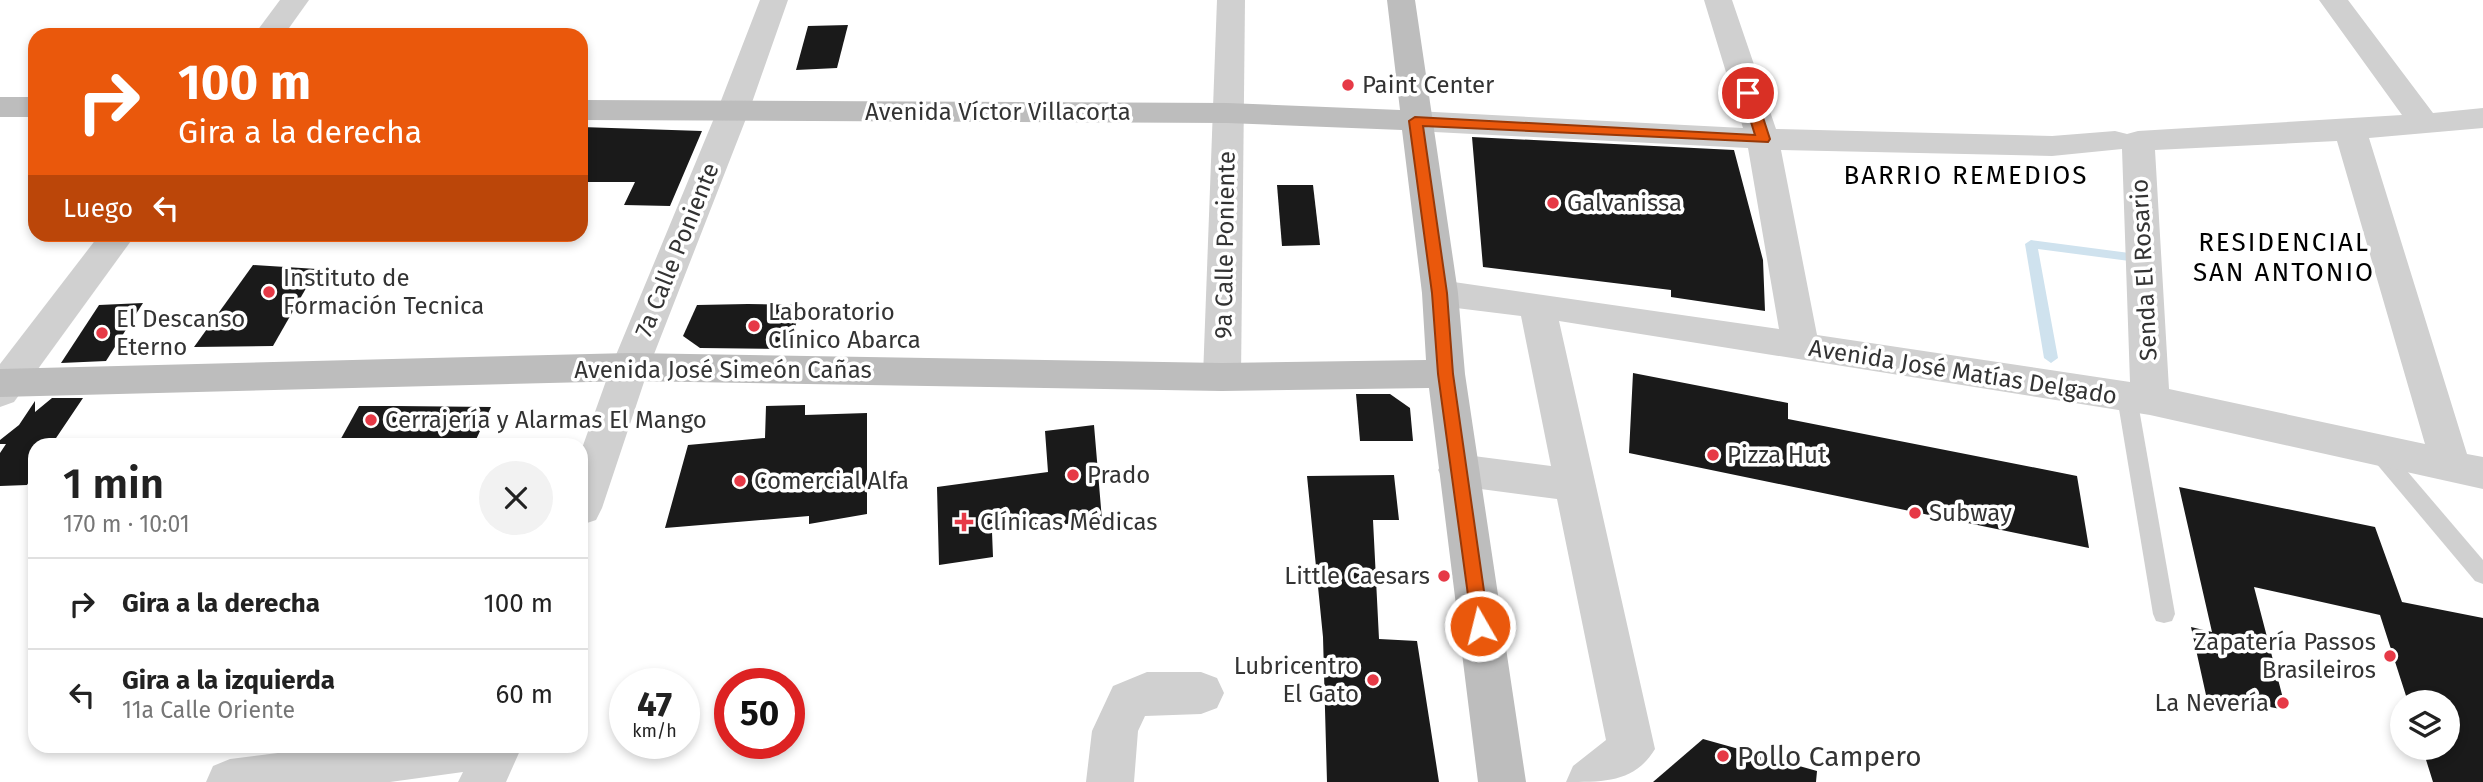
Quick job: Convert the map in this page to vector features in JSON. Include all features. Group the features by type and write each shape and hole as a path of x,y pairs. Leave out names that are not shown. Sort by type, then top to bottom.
{"main road":[{"path":"1401,0 1440,293 1446,374 1458,470 1502,782"},
{"path":"0,107 28,107"},
{"name":"Avenida Víctor Villacorta","path":"588,110 1227,113 1415,121"},
{"name":"Avenida José Simeón Cañas","path":"2,386 630,367 1222,377 1446,374"}],"street":[{"path":"274,28 295,0"},
{"name":"7a Calle Poniente","path":"588,488 630,367 733,111 774,0"},
{"name":"9a Calle Poniente","path":"1222,377 1231,0"},
{"path":"1718,0 1763,139 1801,347"},
{"path":"2333,0 2424,123"},
{"path":"1415,121 1763,139 2052,146 2350,130 2483,118"},
{"path":"2350,130 2467,470"},
{"name":"Senda El Rosario","path":"2126,141 2139,398"},
{"path":"2,386 113,242"},
{"name":"Avenida José Matías Delgado","path":"1440,293 1537,305 2139,398 2467,470"},
{"path":"1537,305 1631,749 1590,782"},
{"path":"1458,470 1576,485"},
{"path":"1111,782 1115,731 1129,701 1147,693 1201,693"},
{"path":"230,782 439,753"},
{"path":"482,782 495,753"}],"lane":[{"path":"2139,398 2164,614"},
{"path":"2376,450 2483,575"}],"building":[{"path":"848,25 837,68 796,70 808,26"},
{"path":"588,127 702,131 670,206 624,205 635,182 588,182"},
{"path":"1472,137 1734,150 1763,260 1765,311 1671,297 1671,290 1483,267"},
{"path":"1277,185 1313,185 1320,245 1282,246"},
{"name":"Instituto de Formación Tecnica","path":"253,265 317,269 273,346 194,347"},
{"name":"El Descanso Eterno","path":"143,303 106,361 61,363 99,305"},
{"path":"697,305 802,305 788,349 700,348 683,336"},
{"path":"1633,373 1788,403 1788,419 2077,476 2089,548 1629,453"},
{"path":"1356,394 1390,394 1410,408 1413,441 1360,441"},
{"path":"52,398 83,398 56,438 28,438 27,485 0,486 0,453 6,444 0,444 0,440 19,425 35,401 35,412"},
{"name":"Comercial Alfa","path":"805,405 805,415 867,413 867,514 809,524 809,516 665,528 688,445 765,438 766,406"},
{"path":"359,406 491,407 477,438 341,438"},
{"path":"1094,425 1102,520 992,532 993,557 939,565 937,487 1048,472 1045,431"},
{"path":"1394,475 1399,520 1373,520 1379,639 1417,641 1439,782 1327,782 1323,637 1307,476"},
{"path":"2179,487 2375,527 2402,602 2483,618 2483,782 2433,782 2426,760 2460,760 2460,690 2404,690 2380,615 2254,587 2286,710 2206,695 2191,627 2212,632"},
{"name":"Pollo Campero","path":"1703,739 1817,771 1816,782 1653,782"}],"waterway":[{"path":"2051,358 2031,244 2137,258"}],"place":[{"name":"Paint Center","path":"1348,85"},
{"name":"Galvanissa","path":"1553,203"},
{"name":"Instituto de Formación Tecnica","path":"269,292"},
{"name":"Laboratorio Clínico Abarca","path":"754,326"},
{"name":"El Descanso Eterno","path":"102,333"},
{"name":"Cerrajería y Alarmas El Mango","path":"371,420"},
{"name":"Pizza Hut","path":"1713,455"},
{"name":"Prado","path":"1073,475"},
{"name":"Comercial Alfa","path":"740,481"},
{"name":"Subway","path":"1915,513"},
{"name":"Clínicas Médicas","path":"964,522"},
{"name":"Little Caesars","path":"1444,576"},
{"name":"Zapatería Passos Brasileiros","path":"2390,656"},
{"name":"Lubricentro El Gato","path":"1373,680"},
{"name":"La Nevería","path":"2283,703"},
{"name":"Pollo Campero","path":"1723,756"}],"district":[{"name":"BARRIO REMEDIOS","path":"1966,175"},
{"name":"RESIDENCIAL SAN ANTONIO","path":"2284,257"}],"route":[{"path":"1480,626 1446,374 1440,293 1415,121 1763,139 1748,93"}]}
